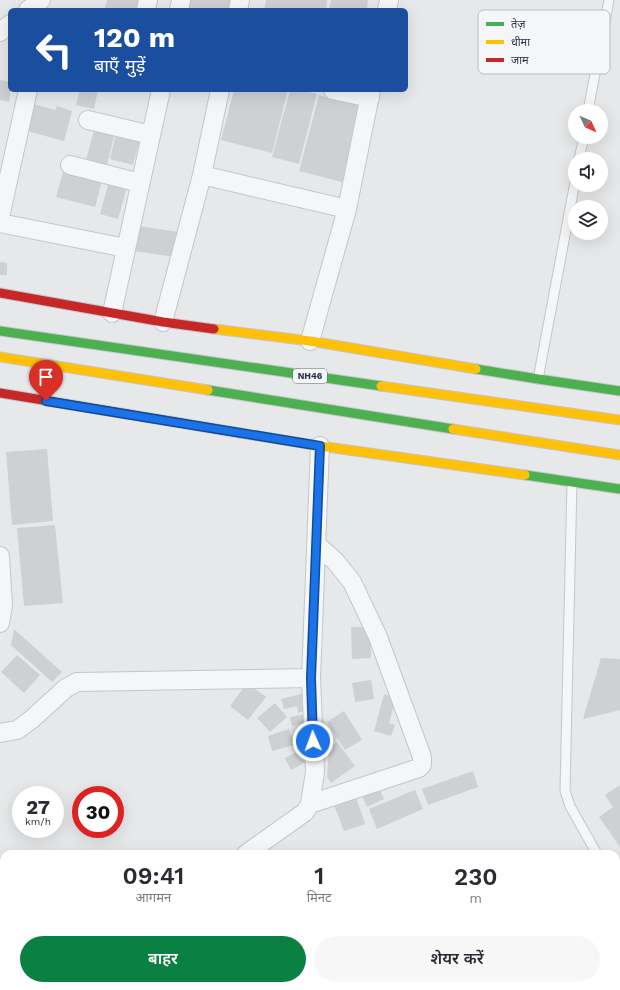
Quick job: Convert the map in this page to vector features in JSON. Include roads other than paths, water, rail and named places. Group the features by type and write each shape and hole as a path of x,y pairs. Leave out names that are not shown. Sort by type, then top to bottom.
{"street":[{"path":"31,8 41,0"},
{"path":"0,32 8,26"},
{"path":"0,217 28,92"},
{"path":"112,313 161,92"},
{"path":"163,322 202,175 220,92"},
{"path":"310,341 347,209 371,94 352,92"},
{"path":"88,120 151,135"},
{"path":"70,165 140,183"},
{"path":"202,175 347,209"},
{"path":"0,223 126,248"},
{"path":"0,293 163,322 310,341 538,379 620,391"},
{"name":"NH46","path":"0,331 620,420"},
{"path":"0,357 620,455"},
{"path":"0,393 320,446 620,489"},
{"path":"252,850 306,812 310,804 315,772 311,678 320,446"},
{"path":"310,804 419,768 422,765 422,757 378,637 352,582 335,561 316,544"},
{"path":"0,556 3,606 0,623"},
{"path":"0,733 17,730 32,719 66,688 78,682 311,678"}],"lane":[{"path":"607,10 609,0"},
{"path":"589,104 595,74"},
{"path":"538,379 573,192"},
{"path":"572,482 565,791 570,806 595,850"}]}
